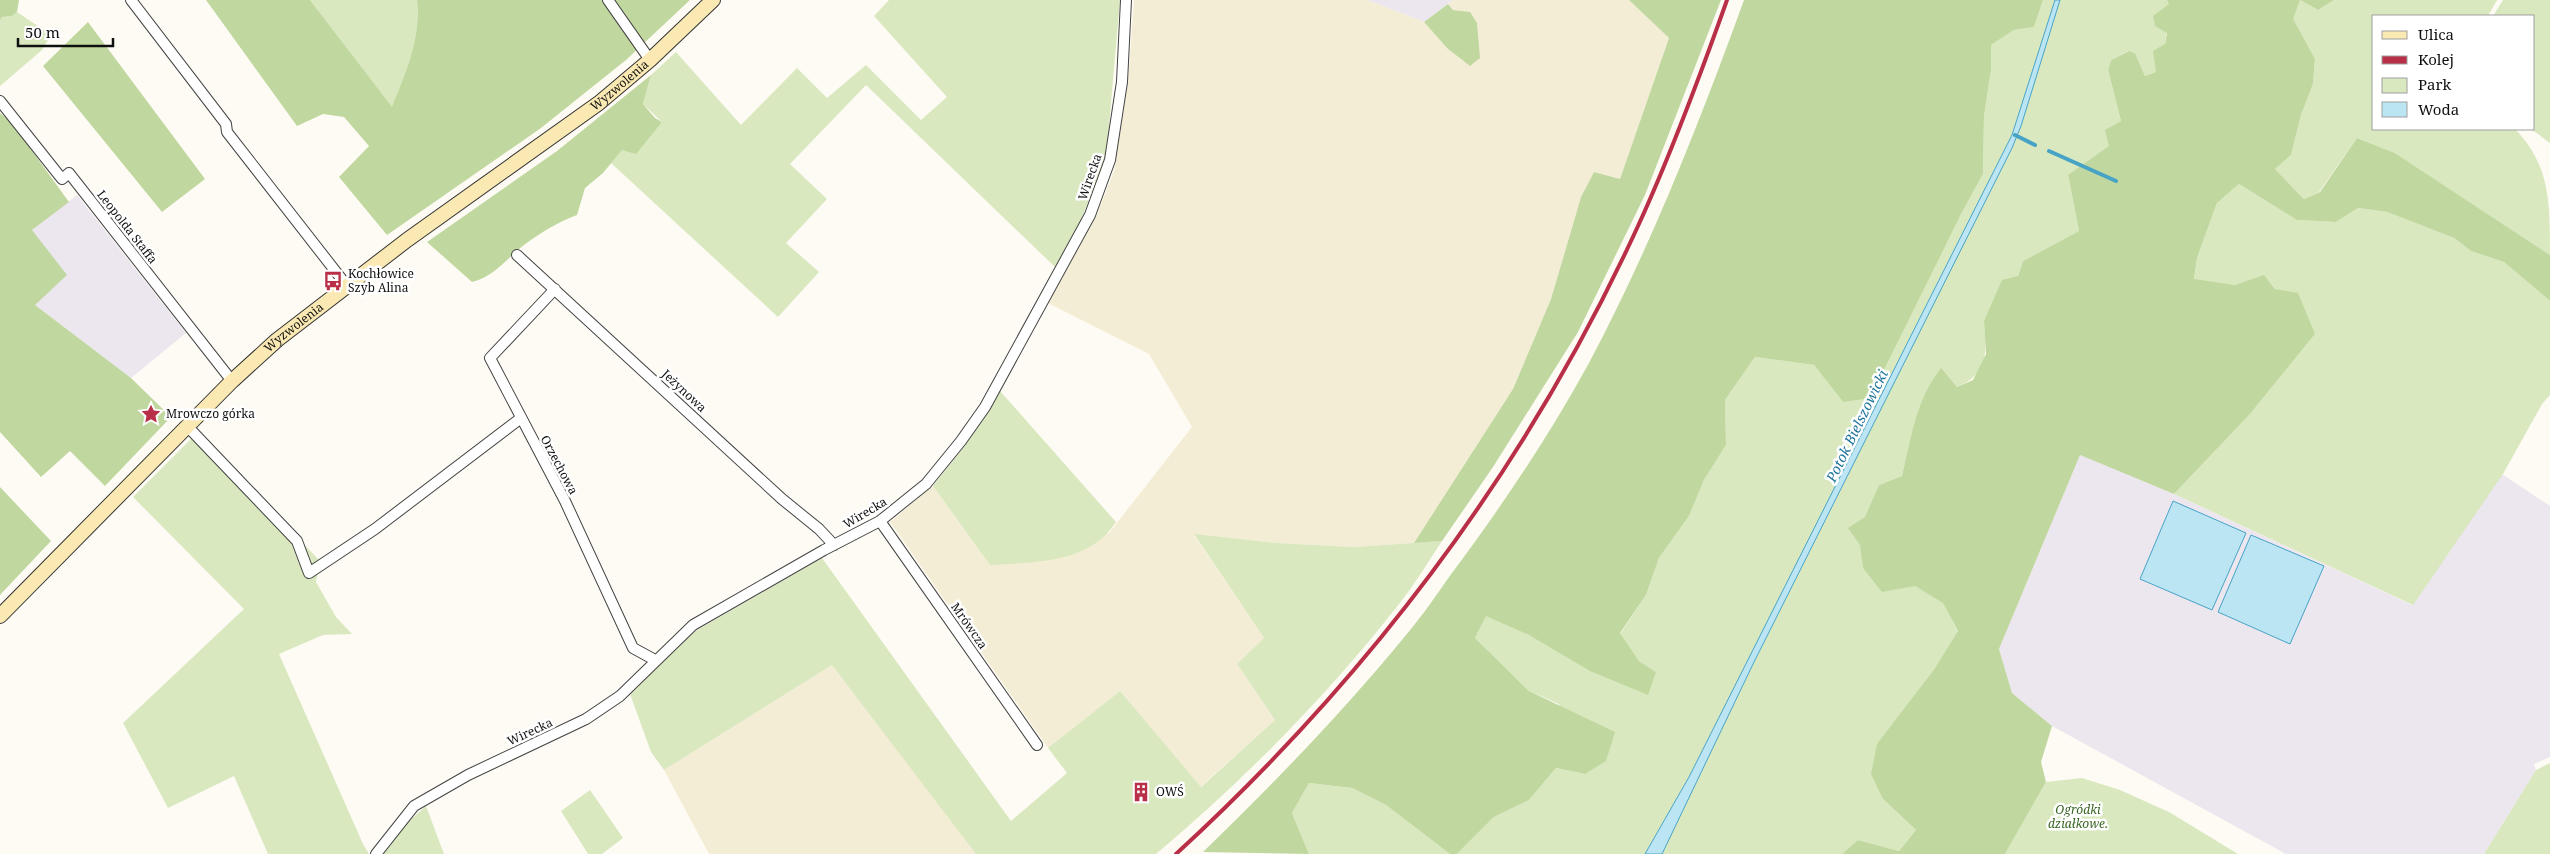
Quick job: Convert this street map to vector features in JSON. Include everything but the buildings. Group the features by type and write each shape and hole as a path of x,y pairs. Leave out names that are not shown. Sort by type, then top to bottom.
{"street":[{"path":"130,0 226,124 227,132 347,286"},
{"path":"608,0 650,60"},
{"name":"Wyzwolenia","path":"0,616 232,381 277,340 347,286 599,103 650,60 713,0"},
{"name":"Wirecka","path":"376,854 414,806 468,775 586,719 620,696 693,625 880,521 926,484 971,428 988,401 1090,215 1110,160 1122,82 1126,0"},
{"name":"Leopolda Staffa","path":"0,101 62,178 69,173 232,381"},
{"name":"Jeżynowa","path":"517,255 834,545"},
{"name":"Orzechowa","path":"554,288 490,358 564,501 633,648 655,660"},
{"path":"188,427 297,541 309,573 375,529 520,418"},
{"name":"Mrówcza","path":"880,521 1037,745"}],"shaded area":[{"path":"1134,0 1367,0 1424,22 1447,48 1470,12 1453,10 1448,4 1453,0 1629,0 1669,38 1620,179 1594,172 1581,197 1551,299 1513,389 1414,543 1354,547 1276,543 1194,535 1264,638 1237,664 1275,720 1200,787 1120,691 1048,748 890,522 933,486 990,565 1109,533 1192,427 1149,354 1048,303 1096,217 1114,171 1128,83"},
{"path":"1367,0 1453,0 1424,22"},
{"path":"77,195 186,333 131,378 35,305 32,230"},
{"path":"2080,455 2174,494 2412,605 2502,474 2550,506 2550,757 2534,764 2536,770 2484,854 2286,854 2052,726 2012,693 1999,649"},
{"path":"832,665 940,804 976,854 709,854 664,770"}],"green space":[{"path":"0,0 19,0 17,12 12,16 2,17 0,20"},
{"path":"206,0 310,0 392,107 415,41 418,14 417,0 690,0 626,60 541,128 387,235 339,177 369,146 344,117 323,114 297,126"},
{"path":"310,0 417,0 418,14 415,41 392,108"},
{"path":"889,0 1120,0 1106,160 1077,229 1056,268 866,85 790,164 827,199 786,243 819,272 778,317 611,163 622,150 662,122 643,104 651,75 676,52 741,125 797,68 827,98 866,65 921,120 947,97 874,16"},
{"path":"1629,0 1721,0 1645,195 1578,332 1493,467 1442,541 1414,543 1513,389 1551,299 1581,197 1594,172 1620,179 1669,38"},
{"path":"1744,0 2043,0 2034,27 2014,30 1991,45 1991,70 1984,116 1983,174 1960,216 1870,398 1843,402 1814,365 1755,357 1725,400 1726,445 1704,480 1689,516 1659,558 1646,595 1620,633 1639,661 1656,672 1648,695 1590,671 1529,635 1486,616 1475,638 1529,691 1615,732 1606,761 1585,774 1556,768 1529,800 1494,817 1457,854 1450,854 1386,805 1352,788 1309,783 1292,813 1309,854 1203,852 1308,746 1358,692 1406,635 1489,522 1541,444 1589,363 1633,274 1692,138"},
{"path":"2043,0 2055,0 2012,135 1689,777 1645,854 1457,854 1494,817 1529,800 1556,768 1585,774 1559,704 1529,691 1475,638 1486,615 1529,635 1656,672 1639,661 1620,634 1646,595 1659,558 1689,516 1704,480 1726,445 1725,400 1755,357 1814,365 1843,402 1960,216 1983,174 1984,116 1991,70 1991,45 2014,30 2034,27"},
{"path":"2060,0 2167,0 2170,4 2165,44 2156,72 2145,76 2135,53 2128,51 2111,60 2108,70 2121,121 2110,146 2068,176 2079,231 2023,261 2018,276 1984,321 1985,352 1981,368 1968,381 1957,387 1941,369 1920,406 1902,476 1879,485 1870,506 1863,535 1863,568 1915,586 1943,602 1958,632 1935,668 1877,745 1883,799 1916,830 1899,851 1858,840 1842,854 1662,854 1754,662 2021,126"},
{"path":"2167,0 2300,0 2293,19 2315,59 2313,84 2301,115 2291,155 2275,169 2304,199 2320,192 2357,138 2395,153 2550,255 2550,301 2504,262 2471,251 2454,238 2387,212 2358,208 2336,222 2297,220 2239,184 2217,203 2197,258 2194,279 2235,285 2264,275 2275,289 2298,293 2315,334 2250,414 2174,494 2080,455 1999,649 2012,693 2052,726 2041,762 2046,782 2005,854 1842,854 1858,840 1899,851 1916,830 1883,799 1871,774 1877,744 1935,668 1958,631 1943,603 1915,586 1882,592 1863,568 1860,545 1848,528 1865,517 1879,485 1902,476 1915,419 1926,393 1941,368 1957,387 1973,380 1986,354 1984,321 2002,280 2018,276 2023,261 2079,231 2068,175 2109,146 2105,130 2121,121 2108,70 2111,60 2129,51 2135,53 2145,76 2156,72 2153,51 2165,44 2167,33 2155,26 2153,16 2169,4"},
{"path":"2300,0 2318,10 2334,0 2497,0 2489,15 2372,15 2372,130 2516,130 2536,157 2542,171 2548,202 2550,255 2395,153 2357,138 2319,192 2304,199 2275,169 2291,155 2301,115 2313,84 2315,59 2292,19"},
{"path":"2300,0 2334,0 2318,10"},
{"path":"2503,0 2550,0 2550,143 2532,130 2535,130 2535,15 2494,15"},
{"path":"1448,4 1453,10 1470,12 1477,23 1480,58 1470,66 1447,48 1424,22"},
{"path":"17,12 51,35 42,50 0,86 0,20 2,17 12,16"},
{"path":"88,22 205,179 162,212 43,66"},
{"path":"651,75 643,104 655,118 662,122 636,154 622,150 603,173 585,188 577,215 539,234 492,273 472,282 427,242 557,151"},
{"path":"0,113 11,122 69,202 32,230 67,275 35,305 131,378 171,417 105,486 70,451 41,477 0,432"},
{"path":"2239,184 2297,220 2336,222 2358,208 2387,212 2454,238 2471,251 2504,262 2550,301 2550,395 2542,404 2503,474 2413,605 2174,494 2250,414 2315,334 2264,276 2235,285 2194,280 2197,258 2217,203"},
{"path":"1000,391 1116,522 1105,536 1091,546 1060,558 990,565 933,486 967,443"},
{"path":"197,433 320,561 316,582 336,617 352,634 323,635 279,654 369,854 268,854 234,776 168,808 123,723 244,609 133,497"},
{"path":"0,487 51,541 0,595"},
{"path":"1194,534 1276,543 1354,547 1442,541 1399,604 1314,704 1253,766 1156,854 976,854 832,665 664,770 651,752 630,694 687,636 822,558 1011,821 1067,773 1048,748 1120,691 1201,787 1275,720 1237,664 1264,638"},
{"path":"2550,763 2550,854 2484,854 2536,770"},
{"name":"Ogródki działkowe.","path":"2082,778 2120,790 2169,812 2238,854 2005,854 2046,782"},
{"path":"1309,783 1352,788 1386,805 1450,854 1309,854 1292,813"},
{"path":"590,790 623,838 602,854 588,854 561,811"},
{"path":"426,806 444,854 383,854 409,821"}],"water":[{"path":"2055,0 2060,0 2021,126 2012,148 1754,662 1662,854 1645,854 1689,777 2012,135"},
{"path":"2173,501 2246,533 2212,610 2140,579"},
{"path":"2251,535 2324,566 2290,644 2218,612"}],"waterway":[{"path":"2015,135 2035,145"},
{"path":"2049,151 2116,181"}],"railway":[{"path":"1176,854 1247,786 1315,715 1378,640 1438,563 1495,483 1547,400 1595,315 1638,226 1685,114 1727,0"}],"place":[{"name":"Kochłowice Szyb Alina","path":"333,281"},
{"name":"Mrowczo górka","path":"151,414"},
{"name":"OWŚ","path":"1141,792"}],"water label":[{"name":"Potok Bielszowicki","path":"1857,426"}]}
